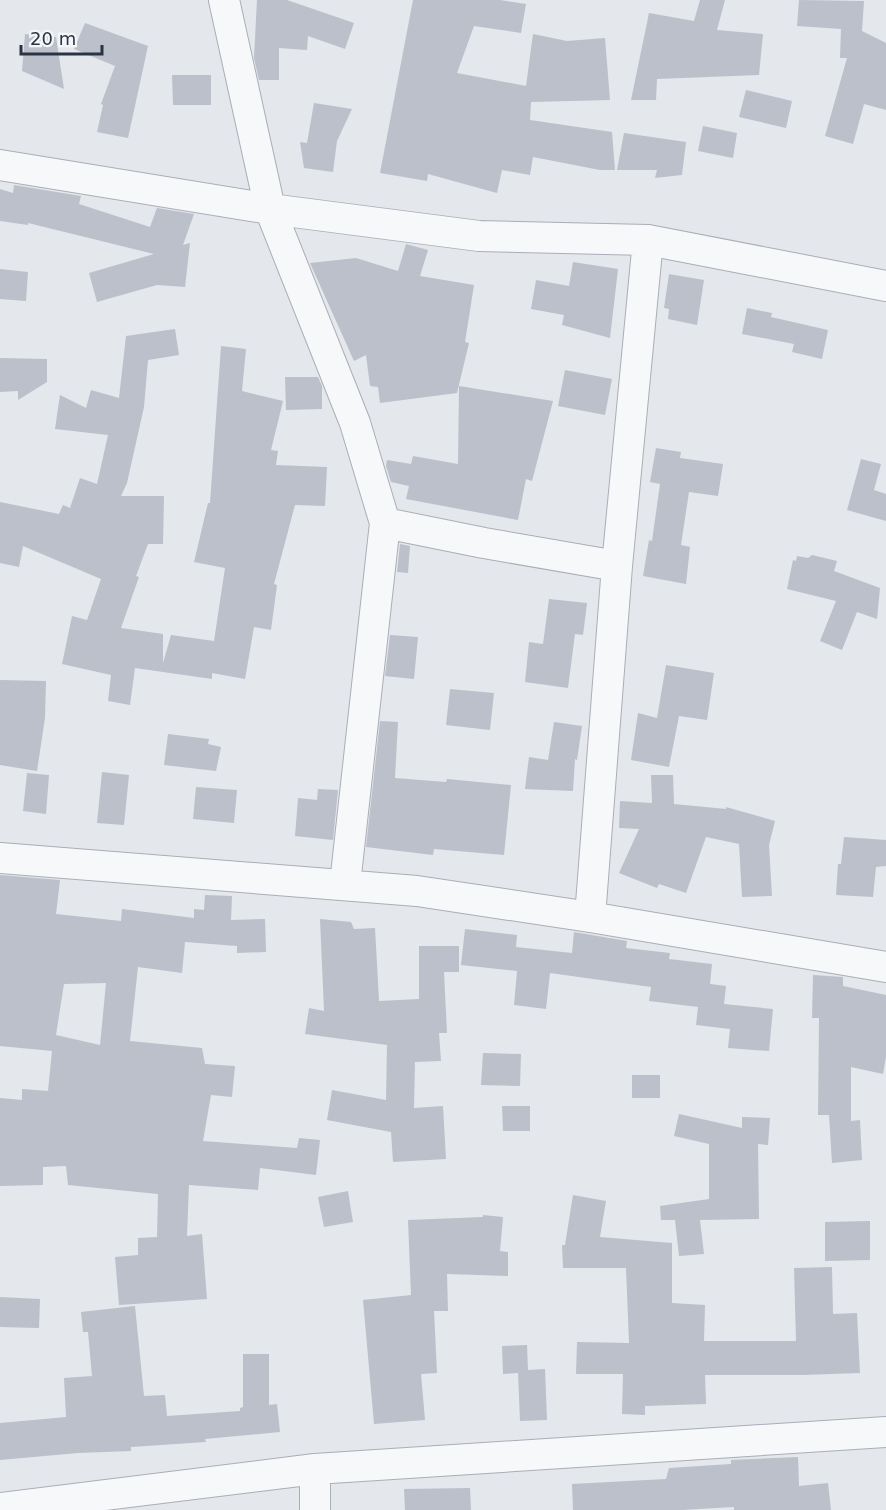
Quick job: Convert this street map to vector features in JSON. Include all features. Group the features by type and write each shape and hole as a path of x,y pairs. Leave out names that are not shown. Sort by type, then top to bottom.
{"street":[{"path":"224,0 270,209 355,423 385,523 345,884"},
{"path":"0,165 270,209 479,236 648,240 886,286"},
{"path":"590,917 617,566 648,240"},
{"path":"385,523 617,566"},
{"path":"0,858 417,891 590,917 886,967"},
{"path":"0,1508 315,1469 886,1432"},
{"path":"315,1469 315,1510"}],"building":[{"path":"257,0 287,0 354,23 345,49 308,36 307,50 279,48 279,80 259,80 254,58"},
{"path":"413,0 500,0 526,4 521,33 474,26 457,73 526,86 533,34 567,41 605,38 610,100 531,102 530,120 612,132 615,170 600,170 533,157 530,175 502,170 497,193 428,174 427,181 380,173"},
{"path":"700,0 725,0 717,30 763,34 759,75 657,79 656,100 631,100 649,13 694,21"},
{"path":"799,0 864,1 862,31 886,43 886,110 864,104 853,144 825,136 847,58 840,58 841,29 797,26"},
{"path":"85,23 148,46 128,138 97,132 103,105 101,104 115,66 74,49"},
{"path":"25,34 56,37 64,89 22,71"},
{"path":"172,75 211,75 211,105 173,105"},
{"path":"746,90 792,101 786,128 739,117"},
{"path":"314,103 352,109 337,141 333,172 304,168 300,142 307,143"},
{"path":"703,126 737,133 733,158 698,151"},
{"path":"624,133 686,142 682,175 655,178 657,170 617,170"},
{"path":"14,185 81,196 79,204 150,227 157,208 194,214 183,245 190,243 185,287 157,285 97,302 89,273 154,254 28,223 28,225 0,221 0,189 13,193"},
{"path":"406,244 428,250 420,276 474,285 465,342 469,343 457,393 380,403 378,387 370,386 366,355 354,361 310,263 356,258 398,271"},
{"path":"573,262 618,269 610,338 562,325 564,315 531,309 536,280 569,286"},
{"path":"0,269 28,272 26,301 0,299"},
{"path":"669,274 704,280 697,325 668,319 669,309 664,308"},
{"path":"747,308 772,313 771,317 828,330 822,359 792,352 794,344 742,334"},
{"path":"175,329 179,355 148,360 144,407 127,483 121,496 164,496 163,544 148,544 121,628 163,634 163,663 171,635 214,641 225,568 194,562 208,503 210,503 221,346 246,349 242,391 283,401 271,450 278,451 276,465 327,467 325,506 295,505 274,584 277,585 271,630 254,627 245,679 212,673 212,679 135,668 130,705 108,701 111,675 62,664 72,616 87,620 101,579 23,546 19,567 0,563 0,502 59,514 63,505 70,508 80,478 97,484 108,435 55,429 60,395 86,408 91,390 119,398 126,336"},
{"path":"0,358 47,359 47,382 18,400 18,391 0,392"},
{"path":"565,370 612,379 605,415 558,406"},
{"path":"285,377 318,377 322,386 322,409 286,410"},
{"path":"459,386 553,401 532,481 526,479 518,520 406,499 409,486 391,482 386,466 387,460 411,464 413,456 458,464"},
{"path":"656,448 681,452 680,458 723,464 718,496 689,492 681,545 690,547 686,584 643,576 649,540 652,541 660,484 650,482"},
{"path":"861,459 881,464 874,490 886,494 886,521 847,510"},
{"path":"400,544 410,546 408,573 397,572"},
{"path":"812,555 837,561 834,571 880,588 877,619 857,612 842,650 820,641 836,601 787,589 793,560 796,561 797,556 808,558"},
{"path":"549,599 587,603 583,635 575,634 568,688 525,682 529,642 543,644"},
{"path":"390,635 418,637 414,679 385,676"},
{"path":"666,665 714,673 707,720 679,716 669,767 631,760 638,713 657,718"},
{"path":"0,680 46,681 45,718 37,771 0,765"},
{"path":"450,689 494,693 490,730 446,725"},
{"path":"380,721 398,722 395,778 446,782 447,779 511,785 504,855 434,849 433,855 366,847"},
{"path":"554,722 582,726 577,760 575,759 573,791 525,789 529,757 548,760"},
{"path":"168,734 209,739 208,744 221,747 216,771 164,765"},
{"path":"102,772 129,775 124,825 97,823"},
{"path":"27,773 49,775 46,814 23,811"},
{"path":"651,775 673,775 674,804 726,809 726,807 775,821 769,845 772,896 742,897 739,844 706,837 686,893 659,884 657,888 619,873 639,829 619,828 620,801 652,803"},
{"path":"196,787 237,790 234,823 193,819"},
{"path":"318,789 338,790 333,840 295,836 298,798 317,800"},
{"path":"844,837 886,840 886,866 876,867 873,897 836,895 838,864 841,864"},
{"path":"0,875 60,880 56,914 121,921 122,909 194,918 194,909 204,910 205,895 232,896 231,920 265,919 266,952 237,953 237,946 185,942 182,973 138,967 130,1041 202,1048 205,1064 235,1066 232,1097 211,1095 203,1141 297,1148 299,1138 320,1140 316,1175 260,1168 258,1190 189,1185 187,1236 202,1234 207,1299 119,1305 115,1257 138,1255 138,1238 157,1237 158,1194 68,1185 66,1166 43,1167 43,1185 0,1186 0,1098 22,1100 22,1089 48,1091 52,1051 0,1046","holes":["106,983 100,1045 56,1035 64,984"]},
{"path":"320,919 351,922 354,929 375,928 379,1001 419,999 419,946 459,946 459,972 444,972 447,1033 439,1033 441,1061 415,1062 414,1108 443,1106 446,1159 393,1162 391,1132 327,1120 332,1090 386,1100 387,1045 305,1034 309,1008 324,1011"},
{"path":"465,929 517,935 516,947 572,953 574,932 627,941 626,948 670,953 669,959 712,964 710,984 726,986 724,1004 773,1009 769,1051 728,1048 730,1029 696,1025 698,1007 649,1001 651,987 550,973 546,1009 514,1005 517,971 461,965"},
{"path":"813,975 843,977 843,986 886,995 886,1057 883,1074 851,1067 851,1121 860,1120 862,1160 832,1163 829,1115 818,1115 819,1018 812,1018"},
{"path":"483,1053 521,1054 520,1086 481,1085"},
{"path":"632,1075 660,1075 660,1098 632,1098"},
{"path":"502,1106 530,1106 530,1131 503,1131"},
{"path":"679,1114 742,1128 742,1117 770,1118 768,1145 758,1144 759,1219 700,1220 704,1254 679,1256 675,1220 661,1220 660,1206 709,1199 709,1144 674,1136"},
{"path":"348,1191 353,1222 324,1227 318,1197"},
{"path":"573,1195 606,1201 600,1237 672,1243 672,1303 705,1305 704,1341 796,1341 794,1268 832,1267 833,1314 857,1313 860,1373 705,1375 706,1404 645,1406 645,1415 622,1414 623,1374 576,1374 577,1342 629,1343 626,1268 563,1268 562,1245 565,1245"},
{"path":"483,1215 503,1217 500,1251 508,1252 508,1276 447,1274 448,1311 434,1311 437,1373 421,1374 425,1420 374,1424 363,1300 411,1295 408,1220 483,1217"},
{"path":"870,1221 870,1260 825,1261 825,1222"},
{"path":"0,1297 40,1299 39,1328 0,1327"},
{"path":"135,1306 144,1396 165,1395 167,1416 240,1411 243,1407 243,1354 269,1354 269,1405 277,1404 280,1432 205,1439 206,1442 131,1447 131,1451 0,1460 0,1423 66,1417 64,1378 92,1376 88,1332 83,1332 81,1312"},
{"path":"527,1345 528,1370 545,1369 547,1420 520,1421 518,1373 503,1374 502,1346"},
{"path":"798,1457 799,1486 828,1483 831,1510 734,1510 734,1507 682,1510 573,1510 572,1484 666,1479 669,1468 731,1464 731,1460"},
{"path":"470,1488 471,1510 405,1510 404,1489"}]}
